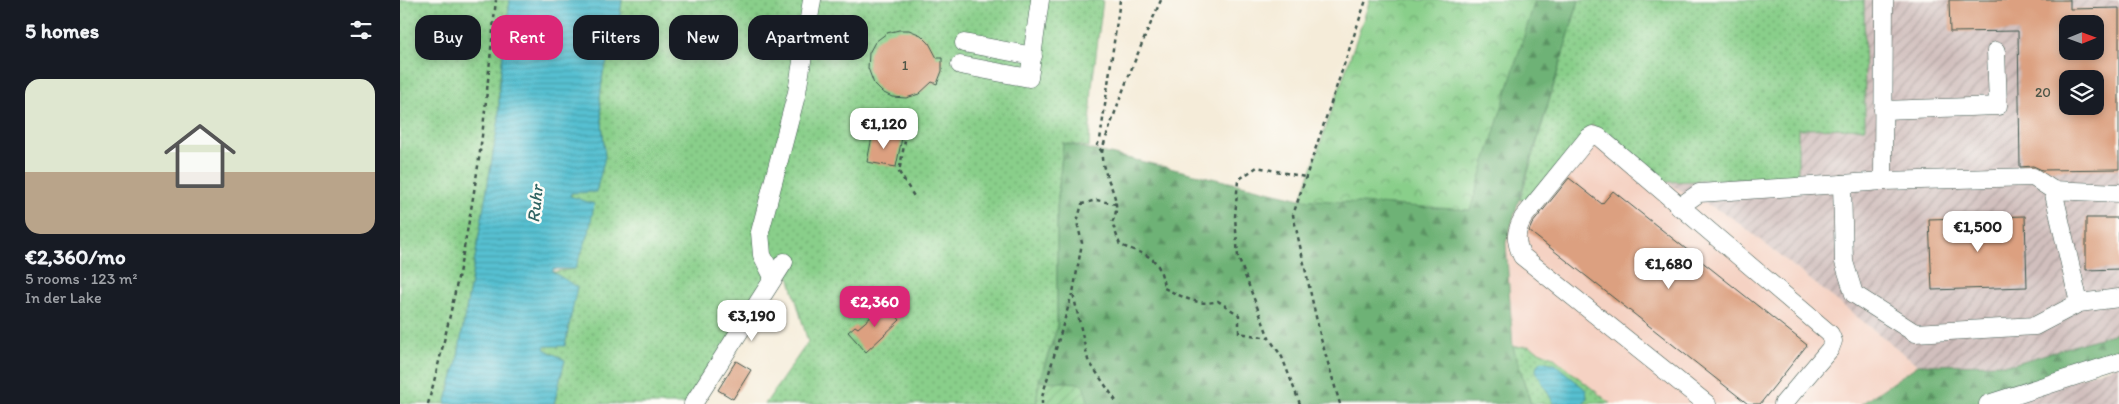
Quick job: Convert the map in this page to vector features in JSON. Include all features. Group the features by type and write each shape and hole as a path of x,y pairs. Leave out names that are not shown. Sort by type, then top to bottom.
{"street":[{"path":"774,277 762,255 760,232 797,92 812,0"},
{"path":"960,65 1028,78 1033,56 1040,0"},
{"path":"1882,181 1884,0"},
{"path":"964,43 1033,56"},
{"path":"1883,110 1998,106 1996,52"},
{"path":"1706,404 1522,256 1517,245 1517,228 1523,218 1582,143 1593,136 1599,137 1830,334 1833,340 1830,349 1782,404"},
{"path":"1679,207 1699,193 1882,181 2033,177 2053,190 2119,193"},
{"path":"1842,184 1844,262 1854,294 1915,333 2034,326 2080,303 2119,298"},
{"path":"2053,190 2080,303"},
{"path":"693,404 784,262"},
{"path":"1988,404 2037,397 2119,362"}],"path":[{"path":"428,404 443,347 469,224 478,164 496,0"},
{"path":"1102,152 1097,145 1120,0"},
{"path":"1161,0 1124,84 1102,152 1102,165 1110,179 1116,204 1117,215 1112,222 1120,245 1151,257 1158,263 1162,271 1164,288 1185,298 1207,304 1218,301 1228,305 1239,315 1239,333 1269,338"},
{"path":"1340,404 1321,339 1294,223 1294,206 1366,0"},
{"path":"911,109 899,172 915,198"},
{"path":"1300,404 1289,372 1269,338 1238,257 1235,217 1238,180 1257,167 1305,177"},
{"path":"1042,404 1073,293 1082,243 1077,222 1082,204 1096,200 1116,204"},
{"path":"1073,293 1088,360 1118,404"}],"shaded area":[{"path":"1864,0 2119,0 2119,332 2013,364 1918,365 1731,217 1665,182 1798,177 1797,129 1865,128"},
{"path":"1592,125 1665,182 1731,217 1918,365 1861,404 1609,404 1553,357 1528,346 1513,347 1506,243 1520,200 1530,201"},
{"path":"2119,365 2119,404 1997,404"}],"green space":[{"path":"400,0 510,0 508,15 491,15 491,60 502,60 499,85 499,119 457,362 445,404 400,404"},
{"path":"622,0 1103,0 1092,86 1089,147 1063,143 1057,208 1057,328 1039,381 1036,404 765,404 808,342 789,276 778,275 689,404 554,404 565,360 544,349 545,346 565,345 569,322 553,272 575,269 569,197 605,157 600,98 603,73 608,60 659,60 659,15 620,15"},
{"path":"1370,0 1535,0 1470,210 1301,199"},
{"path":"1535,0 1579,0 1506,243 1513,347 1531,404 1089,404 1083,386 1078,383 1039,381 1057,328 1057,208 1063,143 1301,199 1470,210"},
{"path":"1579,0 1864,0 1865,128 1798,129 1798,177 1665,182 1592,125 1530,201 1520,200"},
{"path":"2119,332 2119,356 1978,404 1861,404 1918,365 2013,364"},
{"path":"1528,346 1553,357 1610,403 1531,404 1513,347"},
{"path":"1039,381 1078,383 1083,385 1089,404 1036,404"}],"water":[{"name":"Ruhr","path":"510,0 622,0 620,15 573,15 573,60 608,60 603,73 600,98 605,157 596,192 571,193 570,196 594,204 589,233 575,269 553,269 553,272 577,287 565,346 545,346 544,349 565,360 554,404 445,404 457,362 499,119 499,85 502,60 563,60 563,15 508,15"},
{"path":"1542,361 1555,364 1586,390 1587,397 1583,404 1554,404 1536,371 1537,365"}],"building":[{"path":"1949,0 2070,0 2070,9 2119,8 2119,169 2042,170 2033,166 2020,167 2018,31 1950,32"},
{"path":"909,30 921,35 929,43 937,58 942,58 942,71 937,84 932,82 919,94 906,98 892,97 882,92 874,84 868,68 869,53 875,42 887,33"},
{"path":"873,132 902,138 896,167 867,162"},
{"path":"1569,178 1602,204 1613,191 1807,345 1760,404 1748,404 1529,231 1532,224"},
{"path":"2025,216 2027,287 1932,290 1929,219"},
{"path":"2086,218 2119,218 2119,269 2086,270"},
{"path":"886,304 900,320 866,352 848,332 855,326 858,328"},
{"path":"736,361 751,370 733,399 718,390"}]}
